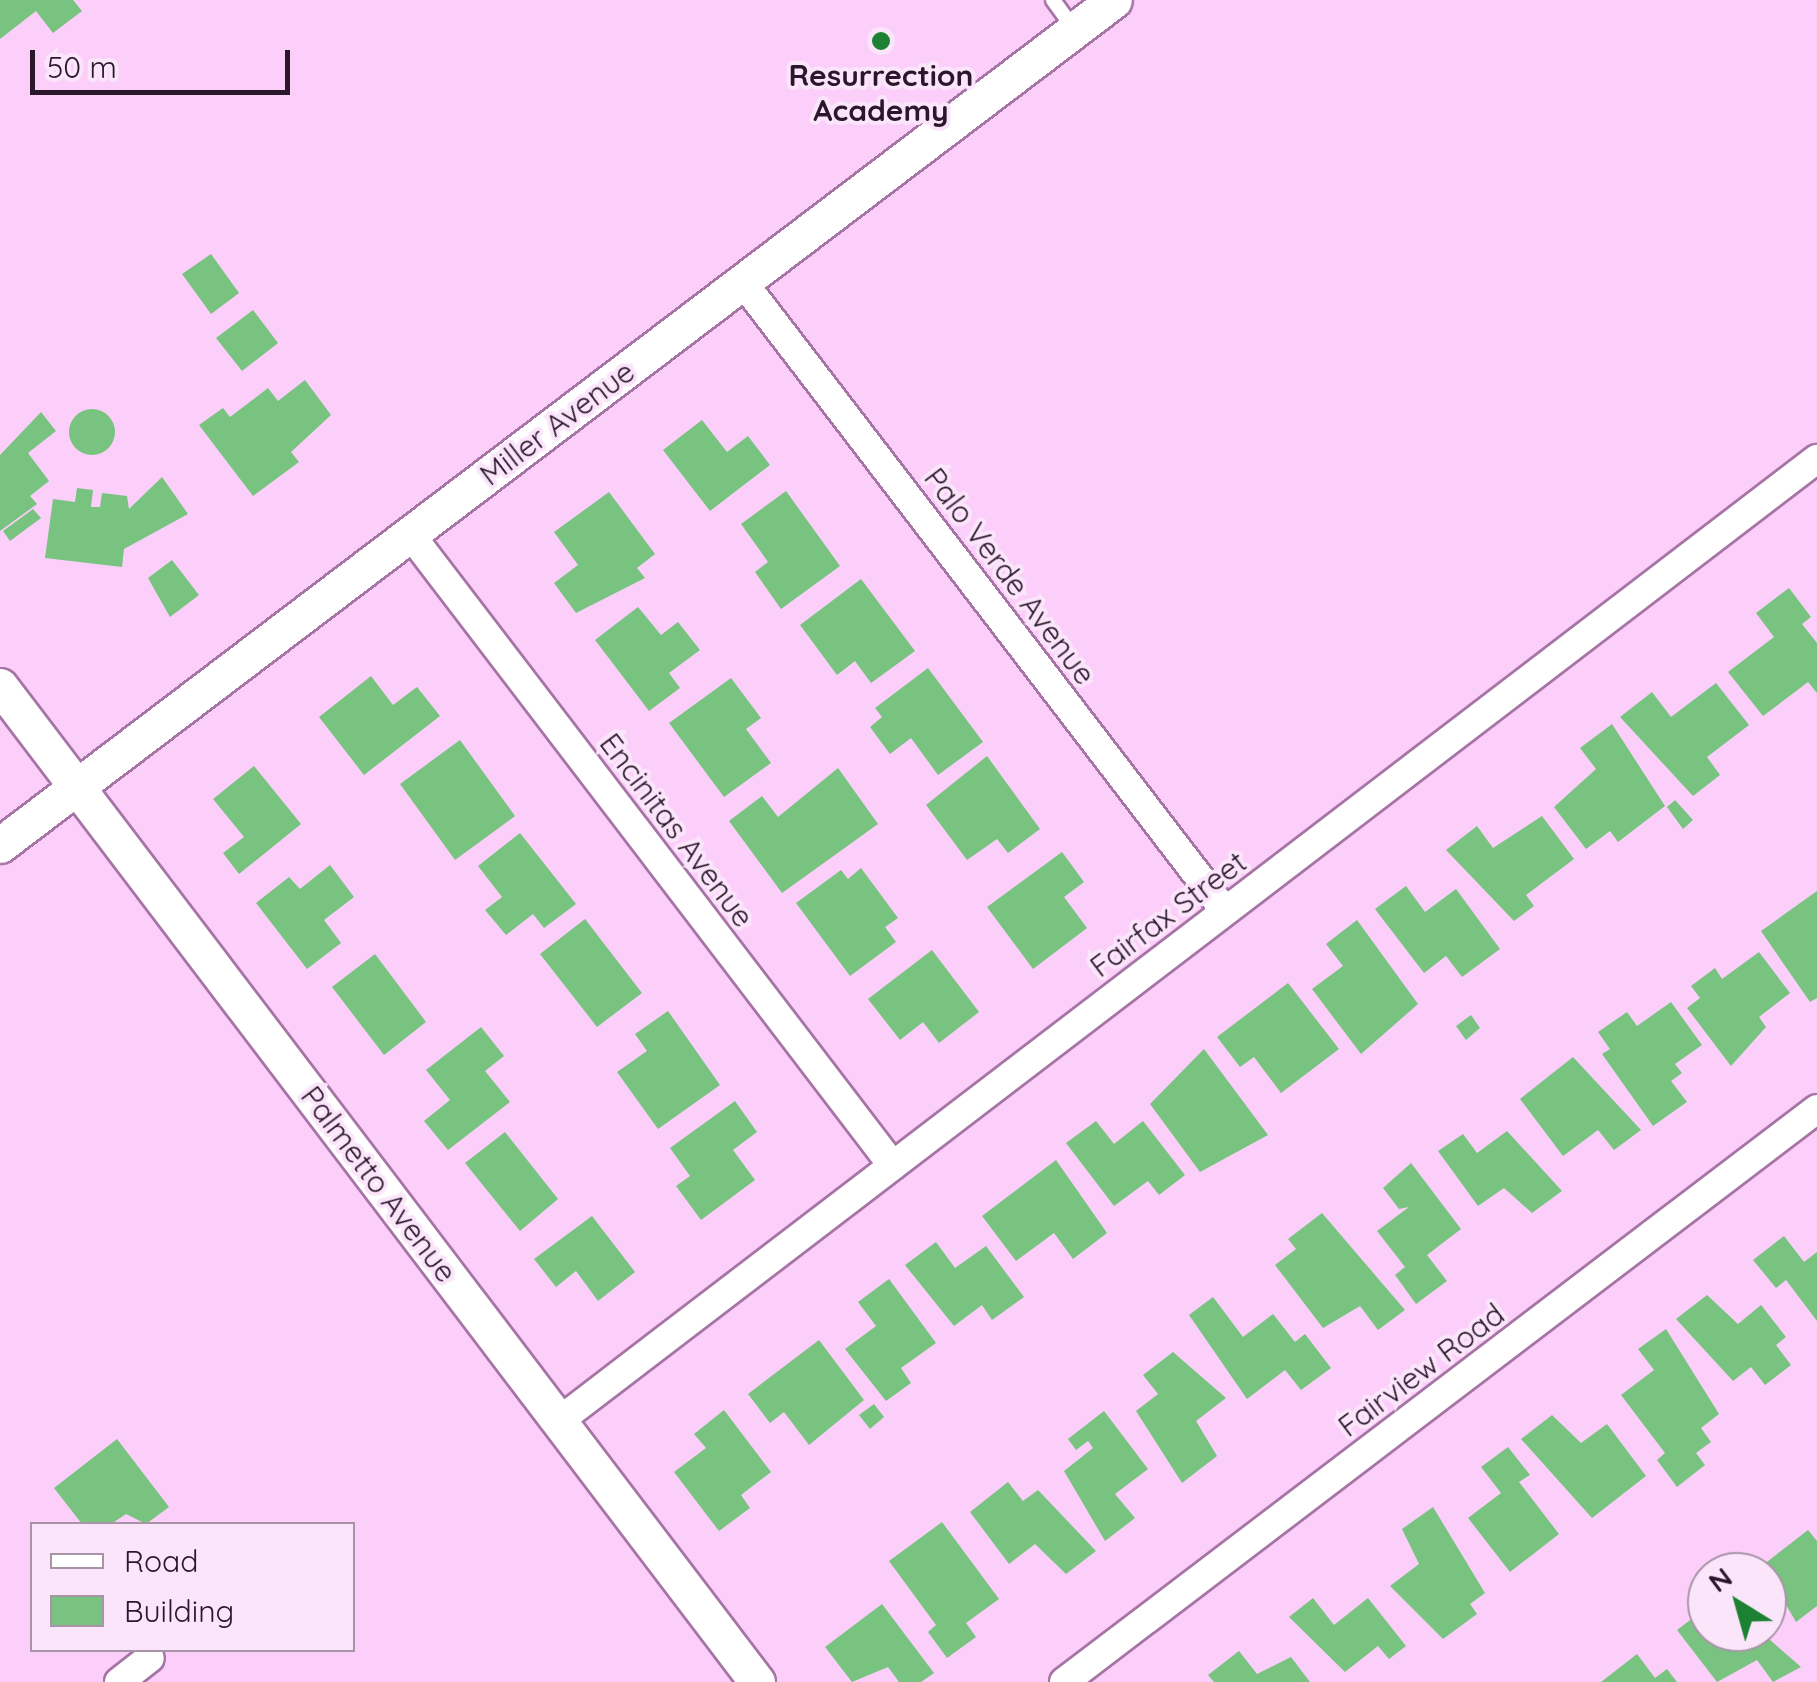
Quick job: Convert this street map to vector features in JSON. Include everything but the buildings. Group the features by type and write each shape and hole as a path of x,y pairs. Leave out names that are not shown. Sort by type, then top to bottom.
{"street":[{"name":"Miller Avenue","path":"0,846 1114,0"},
{"name":"Palo Verde Avenue","path":"742,282 1225,911"},
{"name":"Fairfax Street","path":"559,1421 1817,459"},
{"name":"Encinitas Avenue","path":"410,534 893,1166"},
{"name":"Palmetto Avenue","path":"0,686 757,1682"},
{"name":"Fairview Road","path":"1064,1682 1817,1109"},
{"path":"119,1682 150,1658"}],"lane":[{"path":"1052,0 1074,30"}],"place":[{"name":"Resurrection Academy","path":"881,41"}]}
